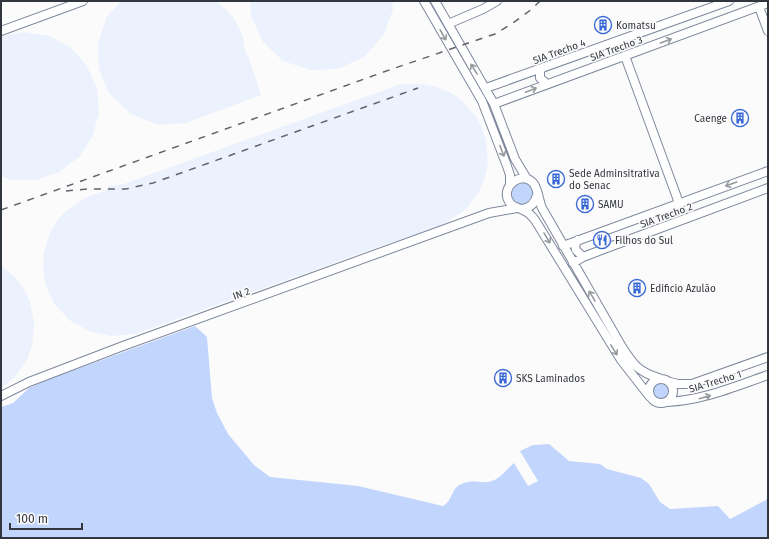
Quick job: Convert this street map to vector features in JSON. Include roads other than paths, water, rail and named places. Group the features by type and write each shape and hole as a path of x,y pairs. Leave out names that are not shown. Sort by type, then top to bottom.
{"main road":[{"path":"1,31 83,1"},
{"path":"424,1 485,108 510,175 510,185"},
{"path":"435,1 486,88 494,104 515,159 527,179 535,185 542,208 622,347 635,366 642,372 666,379 670,382 678,384 692,384 768,356"},
{"path":"448,24 483,9 497,1"},
{"path":"726,2 722,9 725,15 730,17"},
{"name":"SIA Trecho 4","path":"486,88 726,2"},
{"name":"SIA Trecho 3","path":"494,104 768,4"},
{"path":"759,7 768,31"},
{"path":"710,8 714,12 715,18 710,24"},
{"path":"626,56 679,203"},
{"path":"542,68 540,71 540,78 547,84"},
{"path":"563,246 767,172"},
{"path":"527,179 518,179 510,185 507,190 507,196 510,204 535,220 621,360 652,400 659,403 670,400 673,393 670,382"},
{"name":"SIA Trecho 2","path":"573,263 583,257 768,188"},
{"path":"520,209 527,208 534,203 537,195"},
{"name":"IN 2","path":"489,213 502,204 507,196"},
{"name":"IN 2","path":"1,396 29,382 123,346 489,213 520,209"},
{"path":"578,240 575,245 576,250 583,257"},
{"name":"SIA Trecho 1","path":"667,402 700,398 768,374"},
{"path":"650,397 648,393 650,385 659,378"}],"railway":[{"path":"1,210 392,69 495,34 513,23 540,1"},
{"path":"66,191 87,189 126,189 153,183 418,88"}],"place":[{"name":"Komatsu","path":"603,25"},
{"name":"Caenge","path":"740,118"},
{"name":"Sede Adminsitrativa do Senac","path":"556,179"},
{"name":"SAMU","path":"585,204"},
{"name":"Filhos do Sul","path":"602,240"},
{"name":"Edificio Azulão","path":"637,288"},
{"name":"SKS Laminados","path":"503,378"}]}
